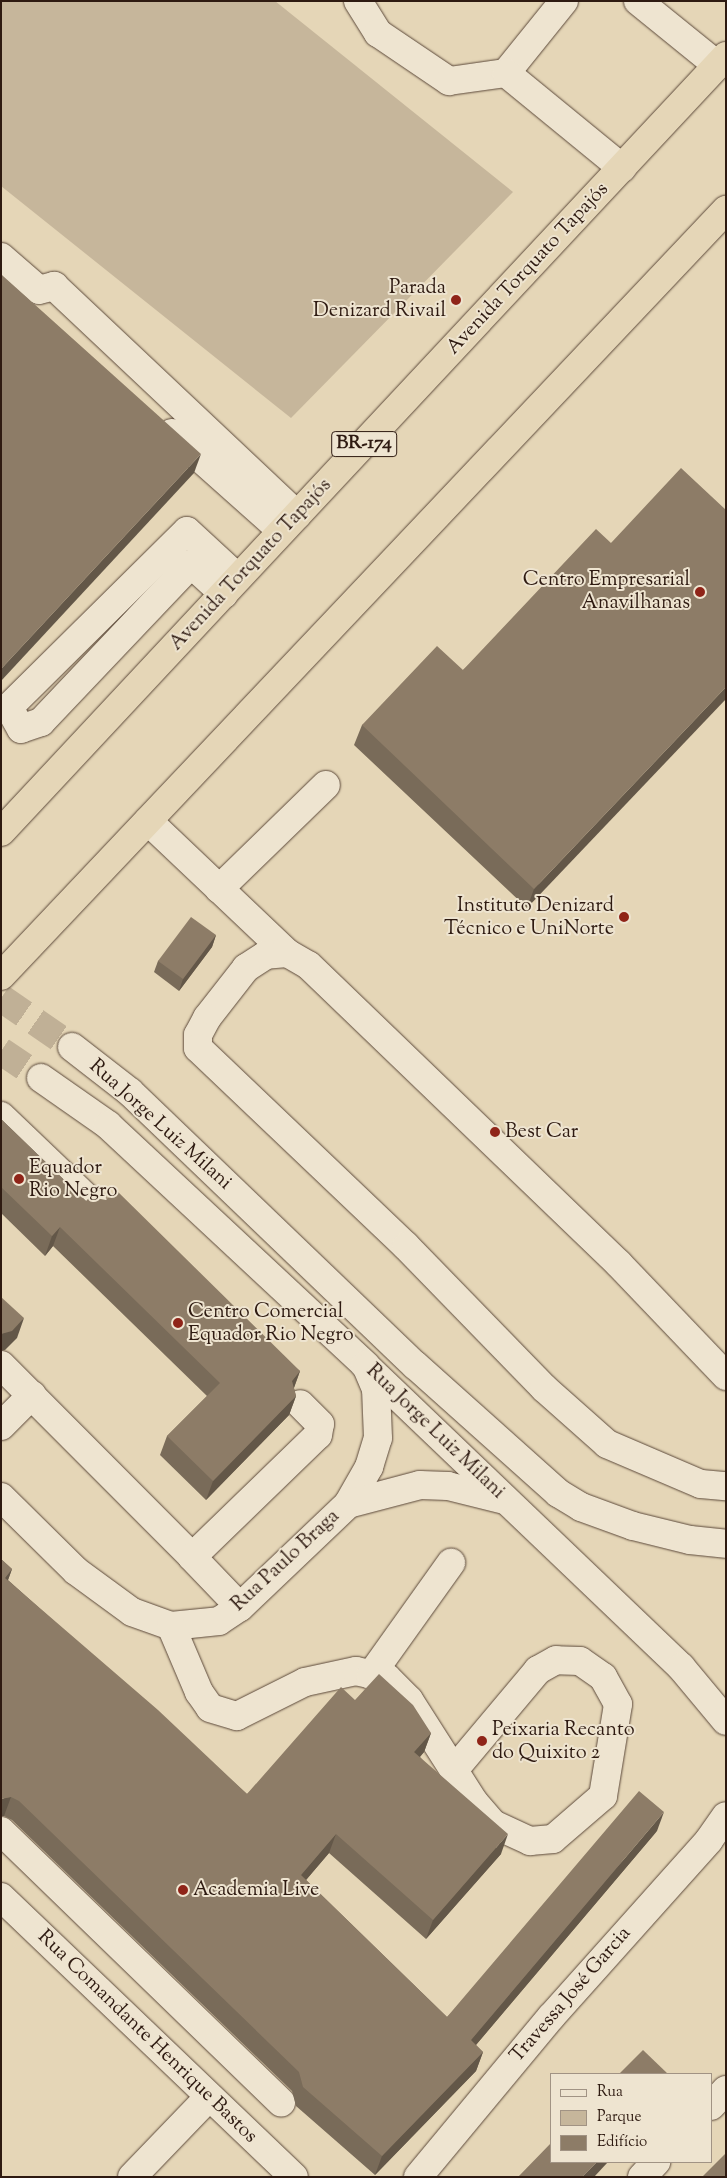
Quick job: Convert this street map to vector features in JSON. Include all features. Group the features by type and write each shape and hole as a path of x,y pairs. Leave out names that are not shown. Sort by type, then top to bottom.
{"highway":[{"name":"Avenida Torquato Tapajós","path":"1,832 721,61"},
{"path":"1,976 726,210"}],"street":[{"path":"358,1 378,34 449,81 506,73 564,1"},
{"path":"638,1 721,61"},
{"path":"506,73 622,168"},
{"path":"1,257 39,290 54,286 290,523"},
{"path":"1,280 38,313"},
{"path":"156,419 290,523"},
{"path":"187,531 231,586 191,564 41,722 21,729 10,707 187,531"},
{"path":"220,890 326,785"},
{"path":"148,821 287,953 323,977 619,1264 726,1376"},
{"path":"287,953 266,955 246,968 207,1018 198,1035 198,1048 406,1246 544,1388 607,1444 701,1484 726,1486"},
{"name":"Rua Jorge Luiz Milani","path":"72,1047 130,1092 415,1365 558,1493 581,1507 634,1526 690,1540 726,1544"},
{"name":"Rua Jorge Luiz Milani","path":"41,1078 108,1126 365,1365 682,1667 726,1721"},
{"path":"1,1116 94,1205"},
{"path":"1,1365 240,1607"},
{"name":"Rua Paulo Braga","path":"1,1497 76,1571 106,1595 132,1612 171,1626 219,1621 240,1607 348,1504 369,1467 378,1438 376,1389 365,1365"},
{"path":"1,1426 32,1395"},
{"path":"192,1557 318,1435 322,1429 320,1424 300,1404"},
{"name":"Rua Paulo Braga","path":"348,1504 420,1485 448,1486 506,1500"},
{"path":"371,1674 451,1563"},
{"path":"171,1626 199,1692 210,1708 237,1716 305,1682 356,1671 387,1678 409,1700 454,1770 492,1824 530,1841 554,1839 603,1796 618,1704 603,1677 580,1661 556,1660 538,1670 454,1770"},
{"name":"Travessa José Garcia","path":"418,2177 558,2010 708,1840 726,1816"},
{"path":"1,1831 281,2102"},
{"name":"Rua Comandante Henrique Bastos","path":"1,1897 208,2098 294,2177"},
{"path":"712,2105 726,2090"},
{"path":"132,2177 208,2098"},
{"path":"642,2177 655,2163"}],"green space":[{"path":"1,1 275,1 513,192 291,418 1,186"}],"building":[{"path":"1,274 201,454 1,669"},
{"path":"681,468 726,510 726,687 534,889 362,725 437,646 463,670 596,529 611,543"},
{"path":"191,917 216,935 183,979 158,961"},
{"name":"Centro Comercial Equador Rio Negro","path":"1,1119 86,1201 90,1197 106,1200 116,1190 300,1371 292,1381 296,1396 213,1481 167,1436 220,1383 60,1227 52,1236 1,1187"},
{"path":"1,1297 24,1318 12,1331 1,1334"},
{"name":"Academia Live","path":"1,1559 12,1569 5,1578 158,1710 247,1794 341,1687 355,1700 379,1674 413,1705 431,1733 414,1752 508,1834 433,1920 336,1834 301,1875 447,2017 639,1791 664,1812 471,2040 483,2052 382,2156 303,2087 299,2072 19,1801 11,1797 1,1799"},
{"path":"643,2050 667,2073 620,2073"},
{"path":"550,2144 550,2163 596,2163 582,2177 518,2177"},
{"path":"726,2153 726,2177 702,2177"}],"tunnel":[{"path":"1,998 72,1047"},
{"path":"1,1051 41,1078"}],"place":[{"name":"Parada Denizard Rivail","path":"456,300"},
{"name":"Centro Empresarial Anavilhanas","path":"700,592"},
{"name":"Instituto Denizard Técnico e UniNorte","path":"624,917"},
{"name":"Best Car","path":"495,1132"},
{"name":"Equador Rio Negro","path":"19,1179"},
{"name":"Centro Comercial Equador Rio Negro","path":"178,1323"},
{"name":"Peixaria Recanto do Quixito 2","path":"482,1741"},
{"name":"Academia Live","path":"183,1890"}]}
